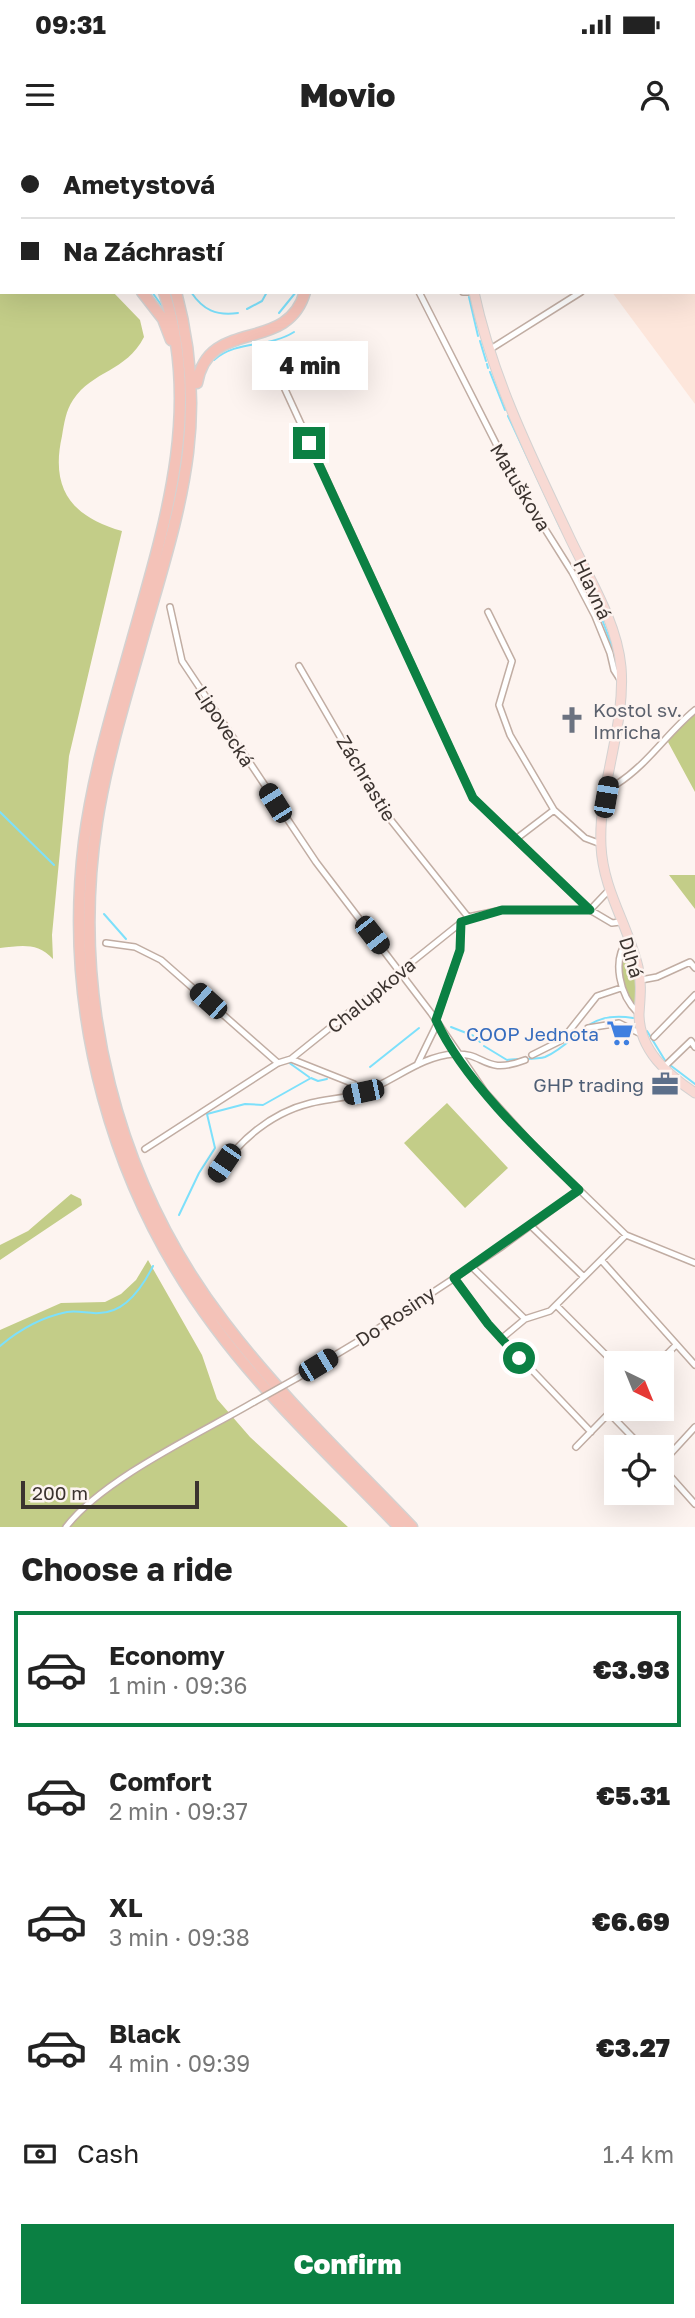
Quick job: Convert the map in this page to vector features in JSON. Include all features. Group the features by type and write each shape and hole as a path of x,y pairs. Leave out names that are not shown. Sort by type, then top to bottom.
{"highway":[{"path":"144,294 163,319 178,356"},
{"path":"164,294 178,356 181,413 173,482 104,743 84,845 80,949 93,1056 108,1115 133,1185 186,1285 248,1368 399,1527"},
{"path":"176,294 190,356 192,403 189,453 180,501 117,728 97,823 92,869 90,937 92,978 102,1053 117,1113 142,1181 194,1280 232,1333 272,1380 412,1527"},
{"path":"192,403 200,368 210,353 230,341 265,332 283,324 298,309 304,294"}],"main road":[{"name":"Hlavná","path":"475,294 489,350 512,411 608,621 620,657 621,681 601,844"},
{"name":"Dlhá","path":"601,844 609,890 641,980 639,1014 642,1034 666,1065 695,1093"}],"street":[{"name":"Matuškova","path":"420,294 516,483 578,583 621,681"},
{"path":"489,350 578,294"},
{"path":"283,385 473,798 590,910 612,923 620,922"},
{"name":"Lipovecká","path":"170,607 182,661 296,834 503,1113 626,1235"},
{"path":"488,611 512,662 499,705 510,735 554,810 585,838 601,844"},
{"name":"Záchrastie","path":"299,666 382,809 468,917"},
{"path":"608,783 617,784 650,758 673,728 695,710"},
{"path":"516,839 554,810"},
{"path":"590,910 609,890"},
{"name":"Chalupkova","path":"145,1149 278,1063 291,1059 468,917 502,910 590,910"},
{"path":"417,1065 436,1022 460,950 461,922"},
{"path":"628,940 622,947 621,988 639,1014"},
{"path":"106,943 135,947 161,960 278,1063"},
{"path":"641,980 657,977 690,962 695,968"},
{"path":"532,1055 562,1040 597,996 621,988"},
{"path":"654,1037 695,995"},
{"path":"588,1028 619,1023 642,1034"},
{"path":"666,1065 691,1041 695,1047"},
{"path":"215,1177 247,1138 279,1115 309,1104 363,1092 417,1065 457,1054 496,1067 526,1060"},
{"path":"291,1059 354,1084 363,1092"},
{"name":"Do Rosiny","path":"66,1527 86,1505 114,1484 362,1339 531,1226 579,1190"},
{"path":"531,1226 584,1277"},
{"path":"501,1339 525,1319 550,1311 626,1235 695,1263"},
{"path":"602,1261 695,1364"},
{"path":"471,1266 525,1319"},
{"path":"454,1278 501,1339 591,1432"},
{"path":"556,1305 604,1353"},
{"path":"670,1351 676,1345"},
{"path":"576,1447 604,1418"},
{"path":"617,1421 630,1435"},
{"path":"674,1451 695,1427"},
{"path":"674,1479 695,1504"}],"shaded area":[{"path":"613,294 695,294 695,404"}],"green space":[{"path":"0,294 115,294 140,320 144,337 128,357 90,382 73,400 66,417 59,455 63,486 78,509 90,518 122,531 69,756 52,935 53,959 35,948 0,948"},
{"path":"695,713 695,792 668,742 673,732"},
{"path":"669,875 695,875 695,909"},
{"path":"626,948 635,980 635,1007 622,979"},
{"path":"447,1103 508,1168 465,1208 404,1143"},
{"path":"71,1194 81,1199 82,1205 0,1260 0,1245 28,1231"},
{"path":"148,1260 202,1355 217,1399 250,1437 348,1527 0,1527 0,1330 61,1303 105,1302 121,1294 136,1280"}],"waterway":[{"path":"153,294 162,306"},
{"path":"193,294 211,310 223,314 238,313"},
{"path":"247,309 262,301 266,294"},
{"path":"279,313 294,294"},
{"path":"469,297 478,336"},
{"path":"214,360 232,349 274,340 294,332"},
{"path":"480,341 486,361"},
{"path":"487,364 488,368"},
{"path":"490,372 505,410"},
{"path":"508,416 561,529"},
{"path":"590,587 615,654"},
{"path":"0,812 54,865"},
{"path":"104,914 126,939"},
{"path":"484,1046 507,1060 542,1058 557,1051 593,1023 617,1017 633,1018"},
{"path":"451,1027 474,1036 480,1042"},
{"path":"370,1067 419,1028"},
{"path":"647,1031 666,1062 695,1084"},
{"path":"288,1062 309,1077"},
{"path":"179,1215 199,1173 215,1148 207,1114 245,1104 263,1105 311,1078 318,1081 327,1079"},
{"path":"0,1346 31,1325 58,1314 99,1313 117,1308 132,1297 153,1266"}],"place":[{"name":"Kostol sv. Imricha","path":"572,720"},
{"name":"COOP Jednota","path":"620,1033"},
{"name":"GHP trading","path":"665,1084"}],"route":[{"path":"309,443 473,798 590,910 502,910 468,917 461,922 463,933 460,950 436,1020 485,1092 531,1143 579,1190 454,1278 488,1324 519,1358"}]}
